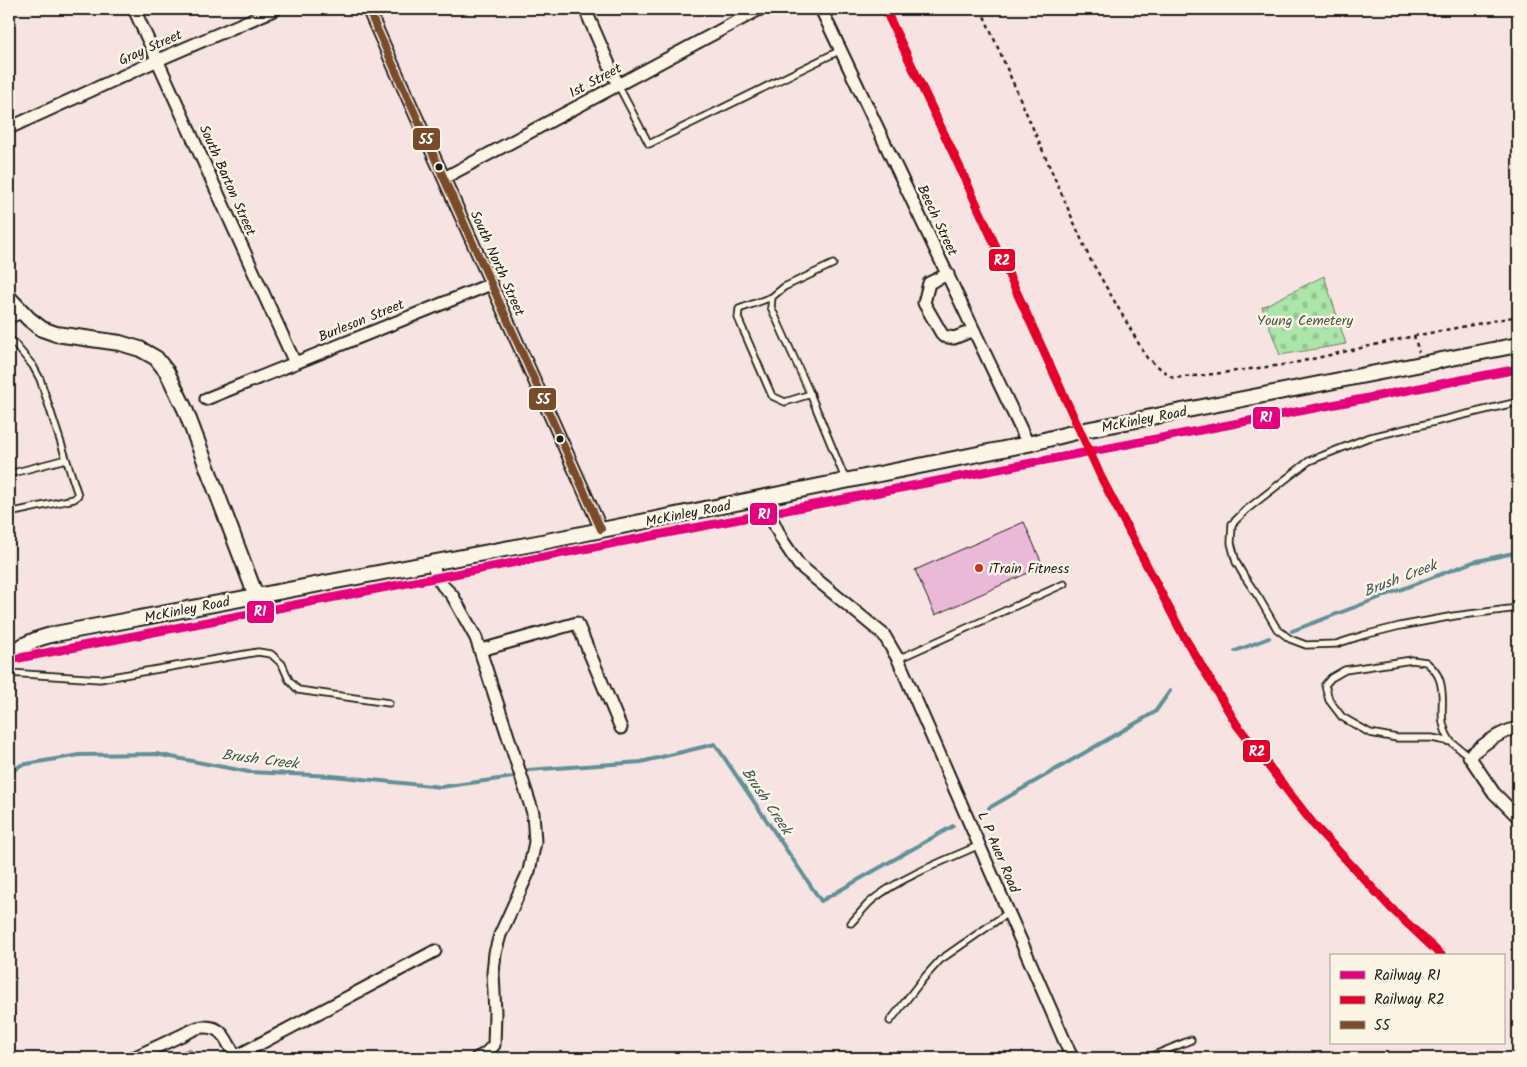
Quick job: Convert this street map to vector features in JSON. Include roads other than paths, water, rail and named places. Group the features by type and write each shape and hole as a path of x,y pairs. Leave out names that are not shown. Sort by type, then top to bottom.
{"street":[{"name":"South Barton Street","path":"134,9 295,363"},
{"name":"Gray Street","path":"9,128 63,102 276,9"},
{"name":"South North Street","path":"368,9 601,529"},
{"path":"585,9 618,85"},
{"name":"1st Street","path":"444,178 760,9"},
{"name":"Beech Street","path":"821,9 1028,444"},
{"path":"948,274 929,283 924,302 943,336 954,338 974,330"},
{"name":"Burleson Street","path":"206,399 491,284"},
{"path":"9,298 42,329 56,334 120,343 140,349 156,358 167,372 185,409 256,596"},
{"name":"McKinley Road","path":"9,656 15,650 40,638 54,634 765,498 1028,444 1080,431 1518,345"},
{"name":"L P Auer Road","path":"765,498 769,513 782,540 799,565 884,635 898,659 1072,1058"},
{"path":"432,563 437,577 452,596 469,624 481,650 533,813 535,842 529,871 500,935 495,952 493,973 494,1046 486,1054 477,1058"},
{"path":"481,650 577,623 621,728"},
{"path":"1518,728 1488,741 1469,756 1494,792 1518,817"},
{"path":"132,1058 197,1028 207,1026 216,1028 225,1036 235,1058 435,951"}],"lane":[{"path":"618,85 649,144 841,50"},
{"path":"811,394 785,402 772,396 738,318 739,309 772,297 784,287 832,264"},
{"path":"772,297 771,307 811,394 846,481"},
{"path":"9,320 25,315"},
{"path":"9,337 34,366 40,379 78,495 74,499 9,513"},
{"path":"1518,402 1367,438 1309,461 1246,510 1232,524 1231,543 1236,562 1277,629 1290,639 1306,645 1336,644 1400,626 1454,616 1518,608"},
{"path":"9,474 66,459"},
{"path":"898,659 1064,584"},
{"path":"9,673 100,679 258,652 271,654 282,664 288,680 298,690 389,703"},
{"path":"1451,742 1432,738 1397,738 1370,734 1342,717 1329,700 1325,686 1331,678 1345,670 1412,660 1426,662 1436,671 1440,681 1441,719 1444,732 1451,742 1469,756"},
{"path":"851,923 870,902 889,889 980,845"},
{"path":"890,1020 917,985 940,960 1009,912"},
{"path":"1147,1058 1191,1040"}],"waterway":[{"name":"Brush Creek","path":"1292,631 1473,562 1518,552"},
{"name":"Brush Creek","path":"1235,651 1269,638"},
{"name":"Brush Creek","path":"989,808 1155,712 1170,691"},
{"name":"Brush Creek","path":"528,770 641,762 715,744 821,901 953,826"},
{"name":"Brush Creek","path":"9,774 21,765 79,755 156,754 249,772 333,776 441,787 513,777"}],"rail line":[{"name":"R2","path":"885,9 955,157 1102,479 1183,635 1237,725 1314,825 1391,908 1440,954"},
{"name":"R1","path":"9,660 1518,369"}],"place":[{"name":"iTrain Fitness","path":"979,568"}],"park label":[{"name":"Young Cemetery","path":"1305,320"}]}
